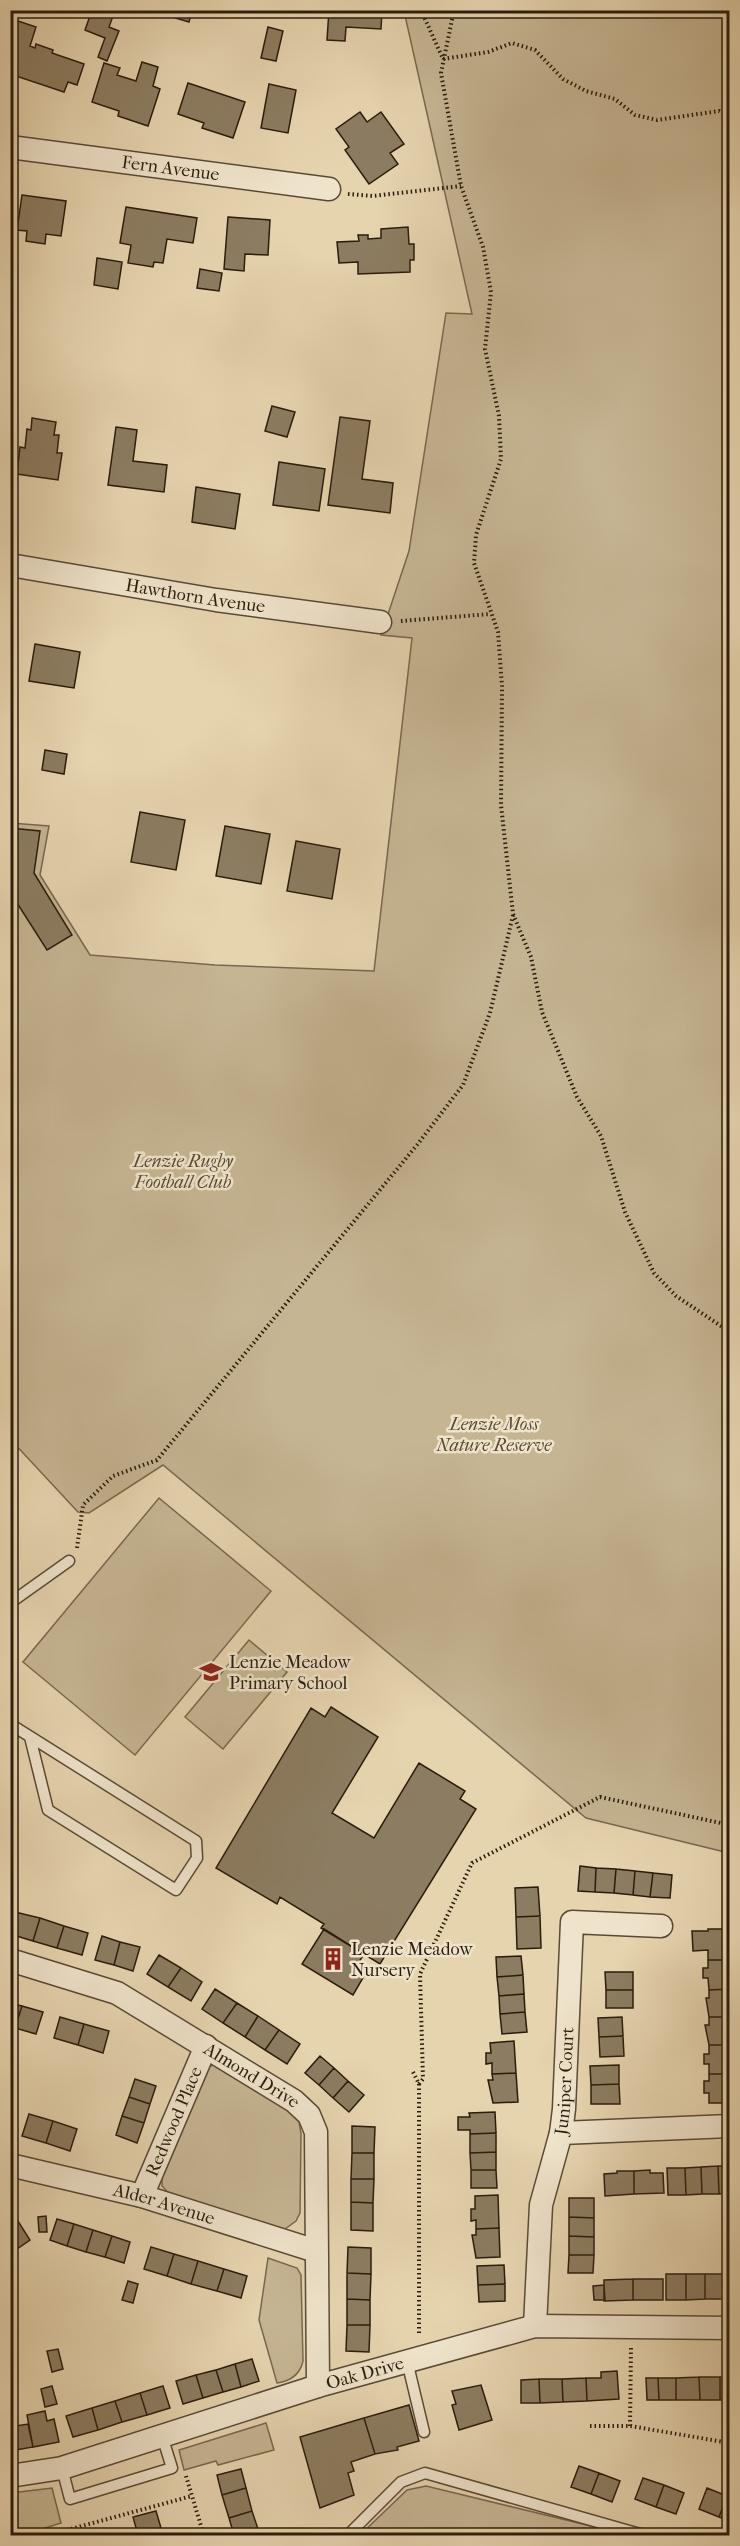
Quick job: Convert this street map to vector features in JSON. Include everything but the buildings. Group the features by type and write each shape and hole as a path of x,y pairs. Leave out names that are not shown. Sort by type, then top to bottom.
{"street":[{"name":"Fern Avenue","path":"10,147 329,189"},
{"name":"Hawthorn Avenue","path":"10,565 216,600 380,622"},
{"name":"Juniper Court","path":"535,2326 541,2205 561,2133 572,1922 661,1926"},
{"name":"Almond Drive","path":"10,1960 117,1993 206,2046 294,2102 309,2115 316,2132 318,2386"},
{"name":"Redwood Place","path":"142,2196 206,2046"},
{"path":"561,2133 729,2126"},
{"name":"Alder Avenue","path":"10,2165 142,2196 316,2251"},
{"name":"Oak Drive","path":"10,2475 62,2468 318,2386 535,2326 729,2328"}],"lane":[{"path":"10,1603 69,1561"},
{"path":"10,1724 196,1841 197,1858 176,1890 48,1810 30,1737"},
{"path":"412,2359 424,2432"},
{"path":"62,2468 70,2499 172,2468 162,2436"},
{"path":"347,2535 401,2482 425,2473 647,2535"}],"path":[{"path":"421,10 443,59"},
{"path":"454,10 441,73 461,186 483,248 491,292 485,349 499,416 501,459 476,535 474,563 498,632 502,686 501,805 513,914 531,957 542,1012 577,1097 601,1136 625,1212 654,1274 676,1296 729,1332"},
{"path":"443,59 488,52 512,43 535,50 563,79 586,91 615,99 635,115 657,120 719,111 729,118"},
{"path":"329,189 339,194 373,196 461,186"},
{"path":"380,622 490,614"},
{"path":"69,1561 77,1553 83,1505 113,1476 157,1460 417,1145 463,1085 490,1013 513,914"},
{"path":"419,2084 423,2079 420,1974 472,1863 600,1797 729,1825"},
{"path":"412,2359 419,2084 413,2072"},
{"path":"630,2426 631,2327"},
{"path":"590,2426 630,2426 729,2443"},
{"path":"184,2470 204,2535"},
{"path":"45,2535 192,2496"},
{"path":"429,2535 549,2535"}],"green space":[{"name":"Lenzie Moss Nature Reserve","path":"404,11 729,11 729,1853 586,1818 163,1465 89,1513 78,1512 11,1440 11,823 49,826 40,875 90,955 215,965 374,971 412,638 381,635 409,551 446,313 472,314"},
{"path":"159,1498 271,1591 135,1755 23,1662"},
{"path":"249,1640 287,1672 223,1749 185,1717"},
{"path":"217,2063 290,2109 299,2121 301,2134 300,2213 296,2221 285,2229 174,2199 162,2186 162,2171 206,2068"},
{"path":"268,2258 297,2268 301,2275 303,2361 300,2370 294,2376 287,2381 277,2383 259,2320"},
{"path":"266,2423 274,2450 218,2465 216,2461 184,2470 179,2450"},
{"path":"426,2486 628,2535 359,2536 407,2490"},
{"path":"52,2488 61,2523 23,2535 11,2535 11,2493"}],"place":[{"name":"Lenzie Meadow Primary School","path":"211,1672"},
{"name":"Lenzie Meadow Nursery","path":"333,1959"}],"park label":[{"name":"Lenzie Rugby Football Club","path":"183,1171"}]}
